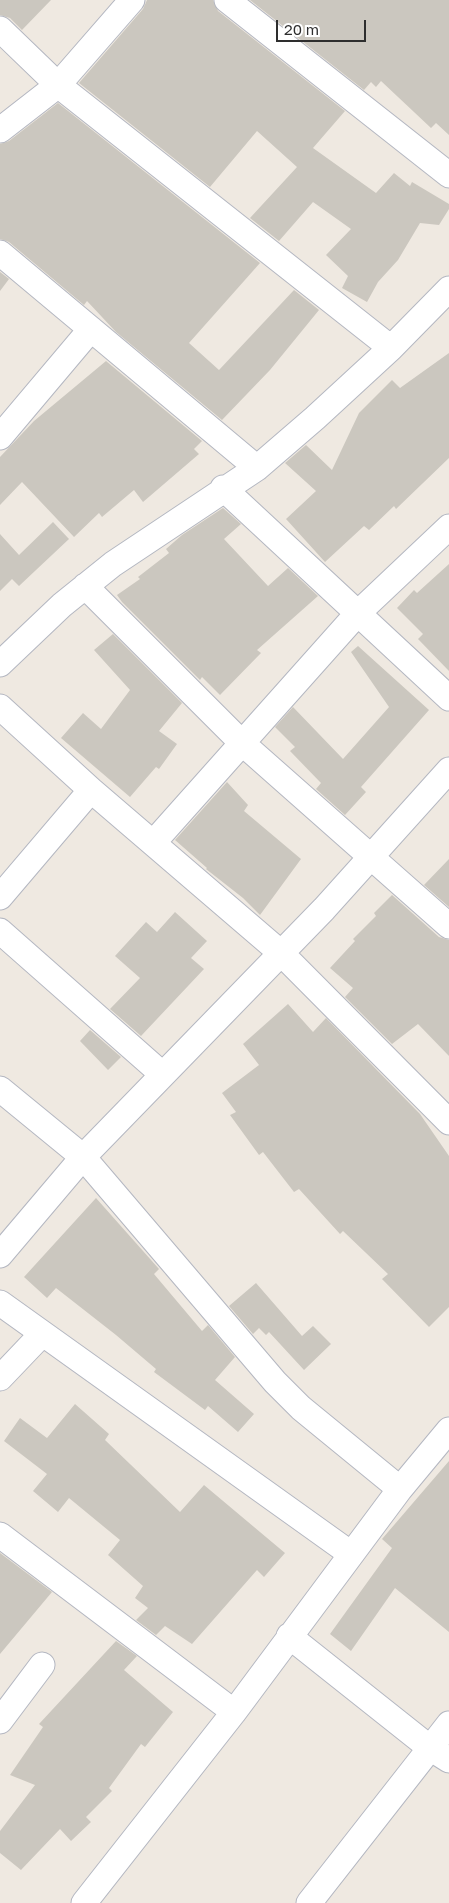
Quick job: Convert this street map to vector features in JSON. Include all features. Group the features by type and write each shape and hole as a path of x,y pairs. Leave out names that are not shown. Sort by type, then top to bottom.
{"street":[{"path":"0,130 58,85 132,0"},
{"path":"227,0 449,175"},
{"path":"0,28 58,85 391,348"},
{"path":"0,253 257,468"},
{"path":"0,664 85,586 113,564 223,488 257,468 391,348 449,289"},
{"path":"0,437 90,329"},
{"path":"223,488 449,698"},
{"path":"153,843 358,613 449,526"},
{"path":"85,586 242,743 449,926"},
{"path":"0,706 91,790 281,953 449,1122"},
{"path":"0,1255 83,1157 372,858 449,770"},
{"path":"0,897 91,790"},
{"path":"0,931 162,1074"},
{"path":"0,1088 83,1157 274,1382 301,1408 400,1489"},
{"path":"0,1303 352,1554"},
{"path":"0,1378 42,1334"},
{"path":"84,1903 234,1712 400,1489 449,1430"},
{"path":"0,1535 234,1712"},
{"path":"290,1636 440,1754"},
{"path":"0,1721 42,1665"},
{"path":"309,1903 440,1754 449,1724"}],"building":[{"path":"0,0 51,0 22,30 10,18 0,15"},
{"path":"147,0 213,0 218,11 345,111 313,148 376,193 394,173 410,186 412,182 449,204 449,209 439,225 420,223 398,260 378,282 367,302 342,288 348,276 326,255 351,229 313,202 279,241 250,218 297,167 257,131 210,187 79,83 143,9"},
{"path":"250,0 449,0 449,135 436,123 431,128 381,81 376,87 371,82 364,90"},
{"path":"58,103 260,263 189,343 219,370 294,290 319,310 270,370 222,420 116,332 87,301 84,305 9,242 0,239 0,144 9,141"},
{"path":"0,272 9,279 0,291"},
{"path":"449,353 449,458 396,509 394,506 369,530 364,526 325,562 286,519 316,491 285,463 306,445 332,470 359,413 392,380 400,388"},
{"path":"106,361 202,441 194,449 199,454 143,502 134,490 102,517 99,513 74,537 22,482 0,505 0,457 34,421"},
{"path":"223,508 241,524 224,539 268,586 288,568 318,596 257,650 261,653 220,695 202,677 200,680 117,595 140,579 138,577 169,553 166,549 182,535"},
{"path":"53,522 69,539 19,586 12,579 0,591 0,534 19,555"},
{"path":"449,564 449,671 418,639 423,634 397,608 414,590 417,593"},
{"path":"113,634 182,703 159,731 177,744 159,769 156,767 130,797 61,738 83,713 101,729 130,690 94,650"},
{"path":"358,646 429,710 361,787 366,792 345,815 316,789 321,783 290,751 295,747 275,727 293,707 343,759 389,707 351,652"},
{"path":"227,782 248,805 244,811 301,859 260,915 175,840"},
{"path":"449,859 449,907 424,885"},
{"path":"392,895 439,937 449,940 449,1056 418,1024 392,1044 345,997 353,988 330,968 355,941 353,939 376,916 374,913"},
{"path":"175,912 207,941 191,958 204,969 141,1036 110,1009 140,978 115,956 146,922 157,932"},
{"path":"288,1004 313,1032 326,1018 420,1114 449,1156 449,1307 429,1327 382,1279 388,1274 343,1231 340,1234 299,1189 294,1192 263,1152 259,1155 230,1115 236,1112 222,1093 259,1065 243,1044"},
{"path":"90,1030 121,1057 108,1070 80,1041"},
{"path":"96,1198 159,1269 154,1274 202,1331 208,1325 235,1357 215,1380 254,1414 238,1432 208,1406 205,1410 154,1372 156,1369 56,1288 47,1298 24,1277"},
{"path":"256,1283 302,1336 313,1326 331,1344 304,1370 269,1332 266,1335 259,1328 253,1334 229,1306"},
{"path":"75,1404 109,1434 105,1440 180,1512 204,1485 285,1553 264,1577 257,1570 192,1644 165,1626 156,1635 136,1620 148,1608 135,1598 143,1586 108,1555 120,1540 69,1498 58,1512 33,1491 47,1474 4,1441 20,1418 47,1438"},
{"path":"449,1461 449,1632 395,1588 351,1651 330,1634 392,1548 382,1539"},
{"path":"0,1553 52,1592 0,1654"},
{"path":"116,1641 137,1656 124,1670 173,1712 145,1747 141,1744 109,1788 112,1791 86,1817 91,1822 71,1841 60,1829 21,1870 0,1853 0,1831 35,1785 10,1775 43,1727 39,1724"}]}
